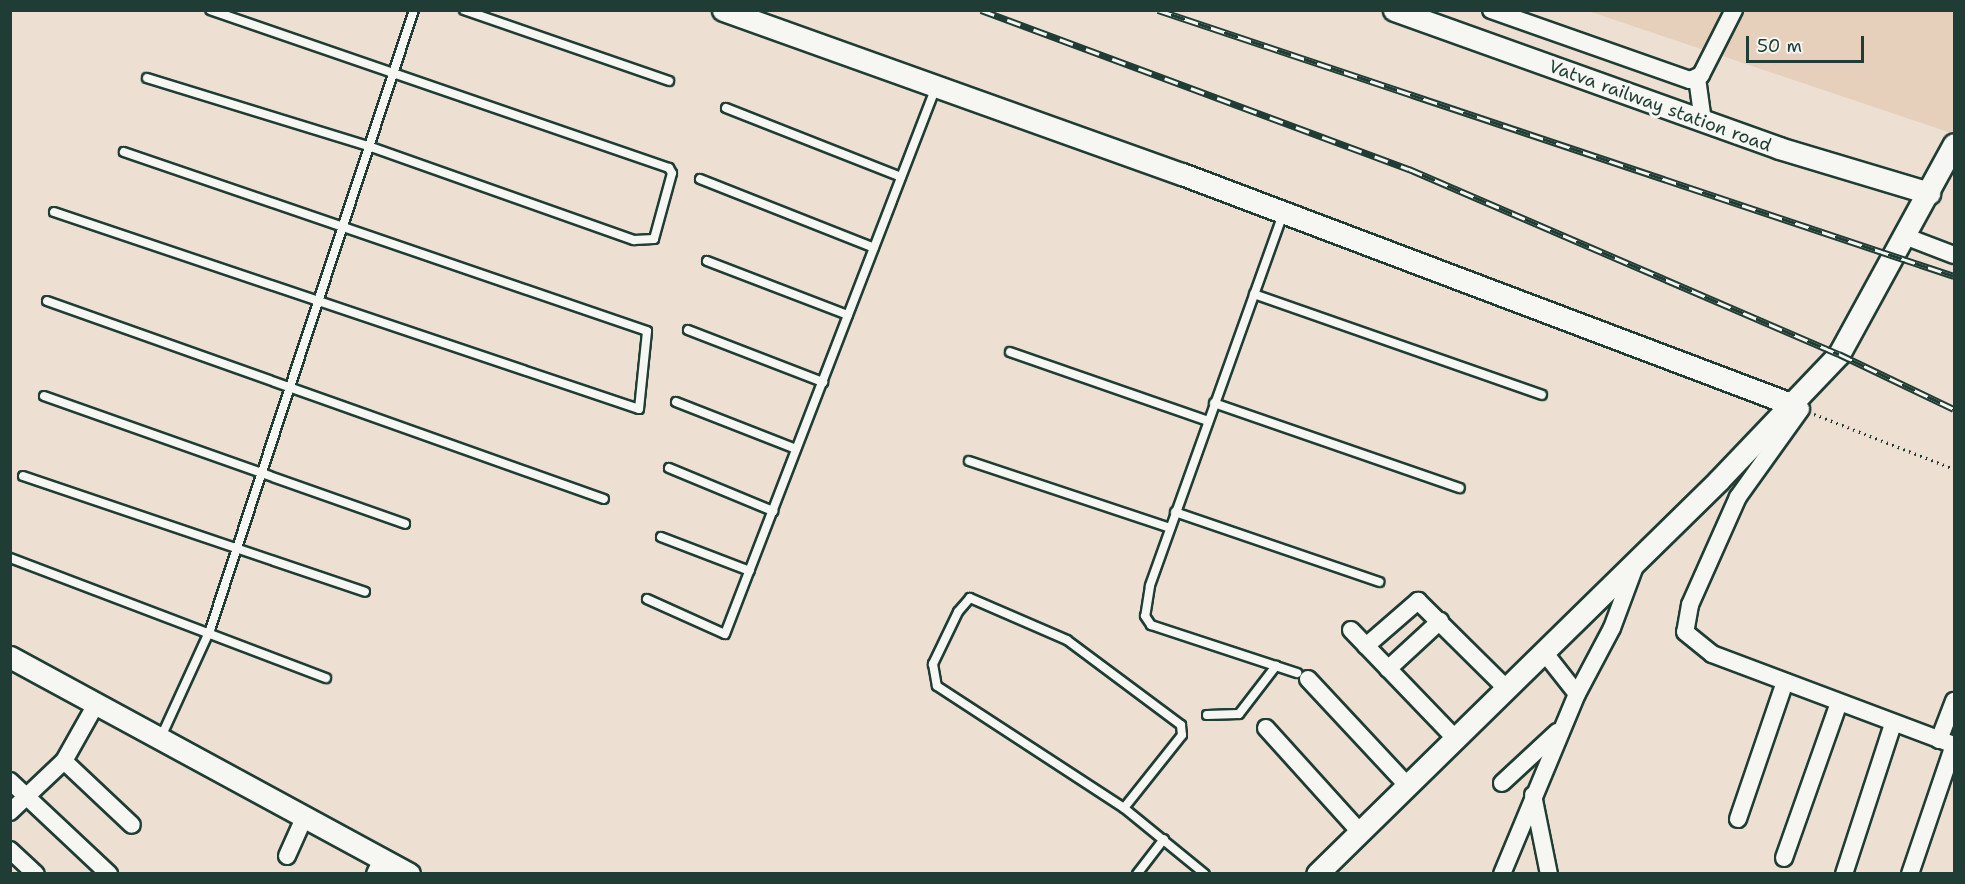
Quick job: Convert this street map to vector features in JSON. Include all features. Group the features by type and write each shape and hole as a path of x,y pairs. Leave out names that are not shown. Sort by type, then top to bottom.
{"street":[{"path":"723,10 1283,213 1795,406"},
{"name":"Vatva railway station road","path":"1394,10 1703,121 1929,193"},
{"path":"1491,10 1674,78 1697,78"},
{"path":"1703,121 1697,78 1734,10"},
{"path":"1317,873 1795,406 1839,354 1952,156"},
{"path":"1907,237 1954,255"},
{"path":"1795,406 1738,496 1684,625 1689,638 1712,654 1893,724 1949,743"},
{"path":"1502,873 1577,694 1600,657 1637,560"},
{"path":"1366,646 1414,602 1421,602 1506,688"},
{"path":"1388,669 1440,621"},
{"path":"1350,630 1455,738"},
{"path":"1544,652 1577,694"},
{"path":"10,657 95,706 304,818 379,866 409,873"},
{"path":"1303,676 1407,785"},
{"path":"1738,819 1785,682"},
{"path":"1910,873 1949,743 1954,701"},
{"path":"1784,858 1839,703"},
{"path":"10,812 64,761 95,706"},
{"path":"1844,873 1893,724"},
{"path":"1502,783 1563,727"},
{"path":"1266,728 1359,832"},
{"path":"64,761 132,825"},
{"path":"10,781 109,873"},
{"path":"1533,795 1549,873"},
{"path":"287,856 304,818"},
{"path":"10,850 36,873"}],"lane":[{"path":"147,78 371,147 634,240 654,239 672,173 669,168 210,10"},
{"path":"159,740 210,630 371,147 414,10"},
{"path":"464,10 669,81"},
{"path":"647,599 725,634 936,87"},
{"path":"726,108 901,177"},
{"path":"54,212 639,409 647,331 124,152"},
{"path":"700,179 874,248"},
{"path":"1283,213 1149,586 1147,622 1303,676"},
{"path":"707,261 848,315"},
{"path":"1254,294 1542,395"},
{"path":"47,301 291,385 604,499"},
{"path":"688,330 823,382"},
{"path":"1010,352 1208,421"},
{"path":"44,396 405,524"},
{"path":"676,402 796,449"},
{"path":"1215,403 1460,488"},
{"path":"969,461 1170,528"},
{"path":"669,468 773,511"},
{"path":"23,476 365,592"},
{"path":"1175,512 1379,582"},
{"path":"661,537 750,571"},
{"path":"10,558 210,630 326,678"},
{"path":"1124,808 1182,735 1181,725 1067,640 970,598 958,612 933,664 938,686 1124,808 1205,873"},
{"path":"1207,714 1239,714 1276,666"},
{"path":"1137,873 1164,839"}],"path":[{"path":"1795,406 1954,469"}],"shaded area":[{"path":"1588,11 1954,11 1954,134"}],"railway":[{"path":"981,10 1409,169 1839,354 1954,409"},
{"path":"1158,10 1954,276"}]}
